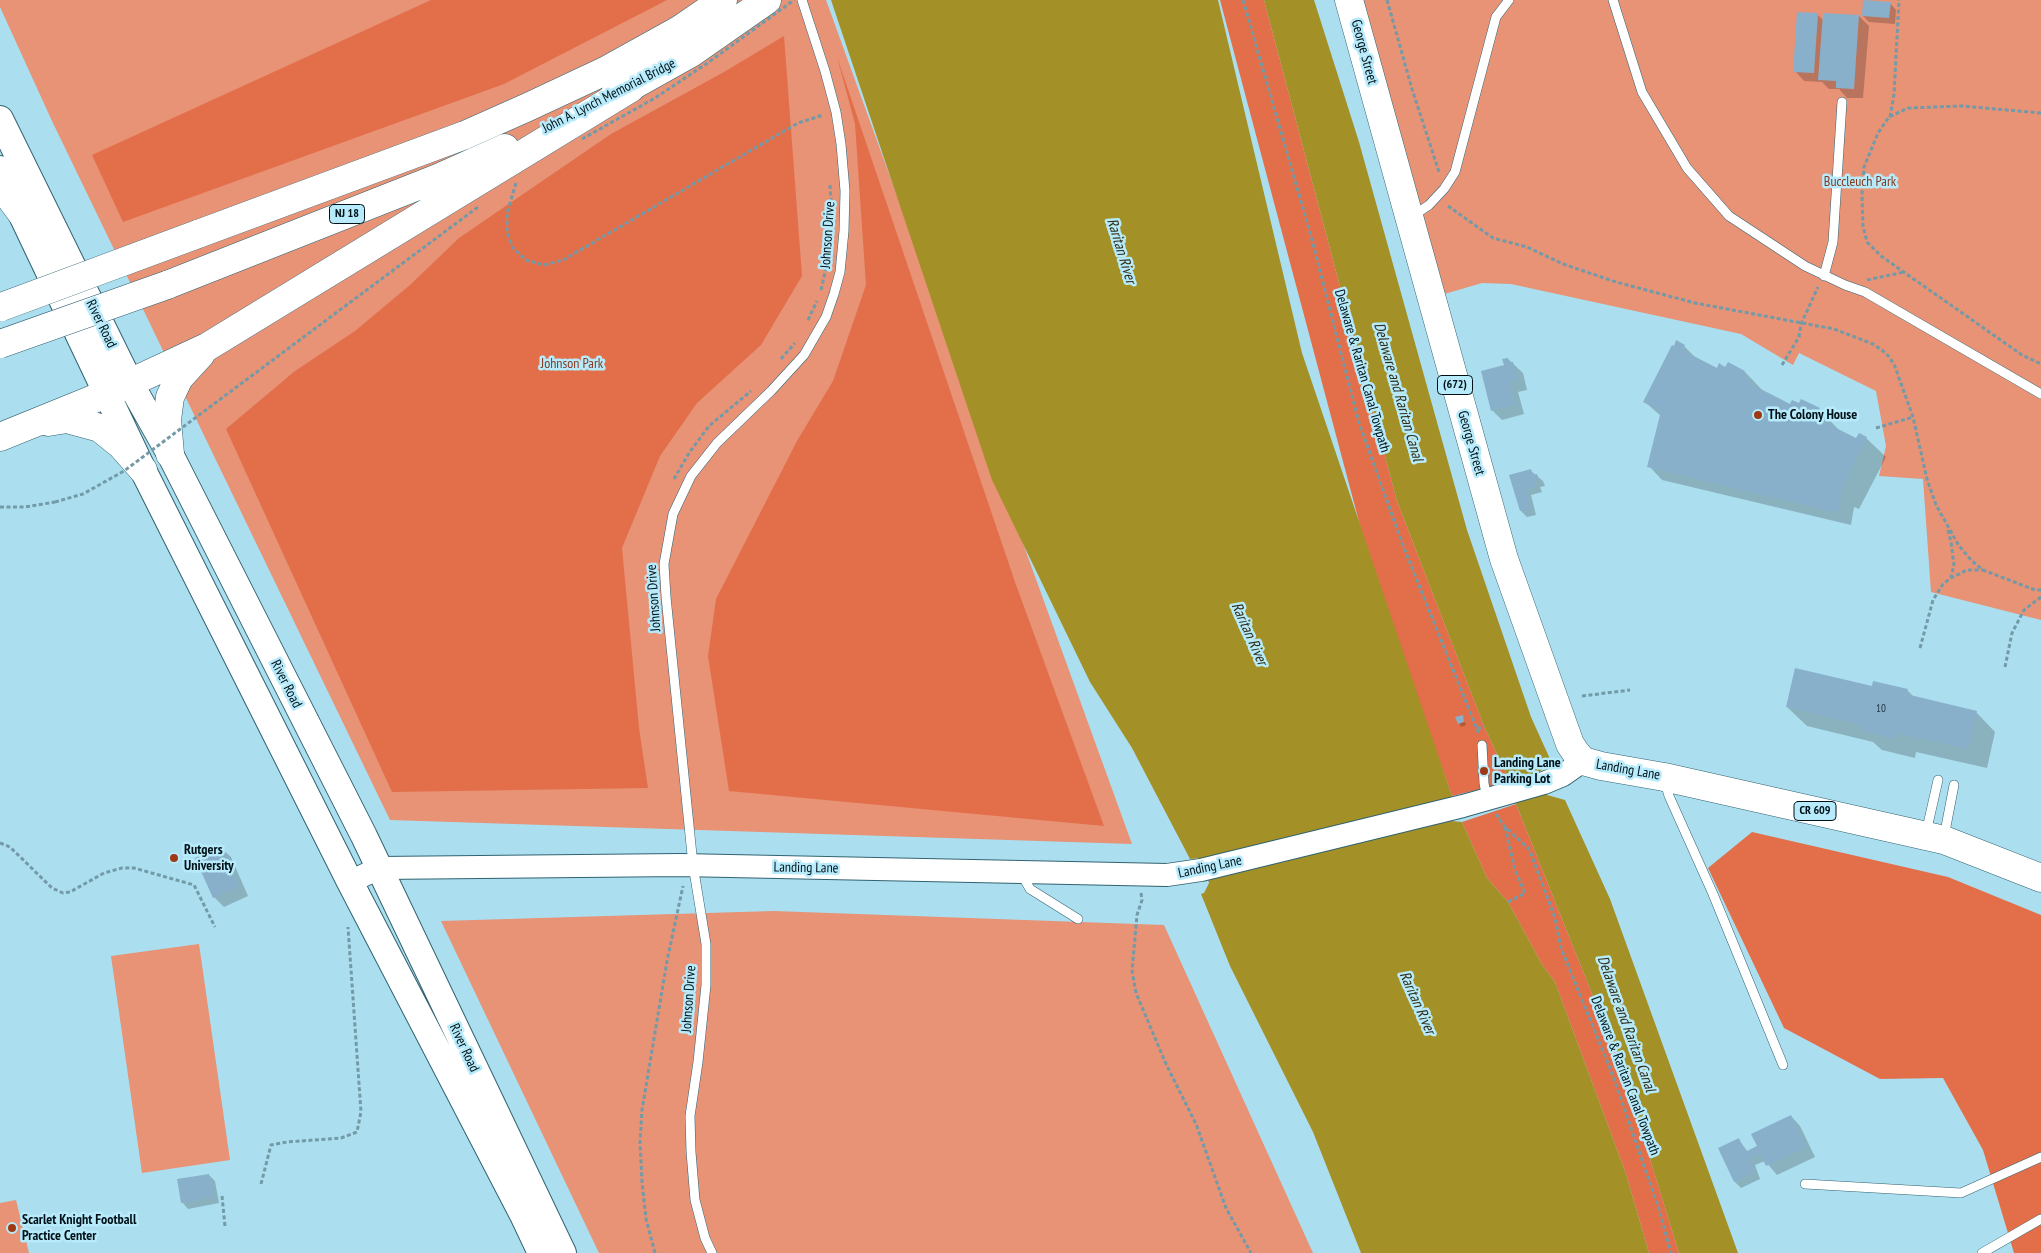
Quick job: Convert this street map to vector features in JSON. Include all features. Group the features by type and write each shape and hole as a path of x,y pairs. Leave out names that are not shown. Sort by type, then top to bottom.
{"main road":[{"name":"John A. Lynch Memorial Bridge","path":"0,307 465,135 604,71 679,30 723,0"},
{"name":"John A. Lynch Memorial Bridge","path":"527,144 691,53 767,0"},
{"name":"George Street","path":"1349,0 1504,559 1570,744 1583,762"},
{"name":"River Road","path":"0,119 118,389 143,470 350,882 541,1253"},
{"name":"NJ 18","path":"0,344 167,284 527,144"},
{"path":"0,437 118,389 207,347 527,144"},
{"name":"River Road","path":"0,169 22,214 118,389 170,454 379,868 563,1253"},
{"path":"0,184 22,214"},
{"path":"170,454 167,420 170,397 178,378 207,347"},
{"path":"34,423 67,419 100,428 121,445 143,470"},
{"name":"Landing Lane","path":"1583,762 1664,777 1934,838 2041,878"}],"street":[{"name":"Landing Lane","path":"350,882 379,868 693,865 1139,876 1167,875 1201,870 1464,806 1491,802 1563,775 1583,762"}],"lane":[{"name":"Johnson Drive","path":"712,1253 705,1238 695,1200 690,1116 706,985 706,944 693,865 664,574 666,547 673,514 690,476 717,442 771,391 804,355 826,317 840,272 844,232 842,144 828,79 802,0"},
{"path":"1409,219 1429,205 1456,172 1496,17 1509,0"},
{"path":"1613,0 1642,92 1687,168 1729,216 1805,266 1824,276 1865,292 2041,394"},
{"path":"1824,276 1833,242 1842,102"},
{"path":"1482,744 1484,783 1491,802"},
{"path":"1664,777 1669,796 1713,894 1783,1064"},
{"path":"1934,838 1938,780"},
{"path":"1934,838 1954,785"},
{"path":"1021,873 1030,889 1078,919"},
{"path":"1805,1184 1961,1194 2041,1157"},
{"path":"1982,1253 2041,1219"}],"path":[{"path":"792,0 793,9"},
{"path":"582,139 678,82 772,17 792,0"},
{"name":"Delaware & Raritan Canal Towpath","path":"1243,0 1311,236 1359,423 1404,548 1482,744"},
{"path":"1387,0 1412,89 1439,172"},
{"path":"1890,117 1894,94 1899,0"},
{"path":"821,106 824,124"},
{"path":"2041,113 1962,106 1908,108 1890,117 1878,133 1864,167 1862,195 1863,226 1867,242 1881,256 2022,355 2041,364"},
{"path":"518,177 507,213 508,232 513,248 526,260 544,265 564,260 798,123 823,115"},
{"path":"830,177 831,203"},
{"path":"1448,206 1493,238 1527,247 1563,264 1616,282 1695,303 1834,329 1873,344 1886,353 1894,364 1913,417 1927,479 1936,506 1959,546 1972,562 1984,570 2035,590 2041,590"},
{"path":"0,507 25,507 55,502 83,494 124,471 478,207"},
{"path":"807,323 819,296 827,263"},
{"path":"1845,285 1904,272"},
{"path":"1782,365 1799,337 1801,324 1824,276"},
{"path":"776,365 798,337"},
{"path":"674,482 675,476 689,453 710,426 757,386"},
{"path":"1876,428 1913,417"},
{"path":"1946,523 1952,542 1954,565 1951,578"},
{"path":"1920,648 1933,600 1942,584 1967,570 1984,570"},
{"path":"2005,667 2012,633 2024,610 2041,596"},
{"path":"1582,696 1630,690"},
{"path":"1477,729 1484,726"},
{"name":"Delaware & Raritan Canal Towpath","path":"1491,802 1504,826 1528,848 1531,854 1556,918 1561,948 1622,1102 1660,1209 1671,1253"},
{"path":"1504,826 1515,870 1525,893 1508,902"},
{"path":"0,843 10,847 52,888 63,893 70,892 104,873 122,868 134,868 194,885 215,927"},
{"path":"655,1253 646,1218 642,1182 640,1143 642,1110 667,961 683,889"},
{"path":"1141,891 1142,900 1137,914 1132,971 1136,993 1166,1064 1196,1124 1226,1208 1251,1253"},
{"path":"260,1184 271,1145 341,1138 357,1132 361,1112 348,922"},
{"path":"222,1196 225,1226"}],"green space":[{"name":"Johnson Park","path":"0,0 826,0 1132,844 390,820 52,121 0,7"},
{"path":"431,0 667,0 504,84 123,222 92,155"},
{"path":"1220,0 1264,0 1397,501 1484,726 1510,782 1452,796 1369,559"},
{"name":"Buccleuch Park","path":"1360,0 2041,0 2041,620 1931,592 1923,479 1879,476 1886,446 1876,391 1799,353 1793,365 1741,334 1511,284 1482,283 1441,295"},
{"path":"784,36 802,276 761,345 697,403 660,456 622,548 639,728 648,788 392,792 226,429 295,371 355,331 410,285 459,238 611,134 724,72"},
{"path":"837,57 1015,582 1104,826 729,791 708,656 716,599 797,441 833,381 866,285 855,124"},
{"path":"1516,804 1623,1071 1679,1253 1649,1253 1626,1174 1555,982 1543,966 1508,902 1487,878 1462,822"},
{"path":"1752,832 1948,877 2041,915 2041,1253 2014,1253 1983,1150 1943,1078 1880,1079 1784,1028 1708,868"},
{"path":"774,911 1164,925 1313,1253 599,1253 441,921"},
{"path":"199,944 230,1160 142,1173 111,956"},
{"name":"Scarlet Knight Football Practice Center","path":"16,1200 29,1253 0,1253 0,1203"}],"water":[{"name":"Raritan River","path":"831,0 1218,0 1302,353 1452,796 1445,805 1451,821 1462,822 1487,878 1508,902 1543,966 1555,982 1626,1174 1649,1253 1361,1253 1313,1132 1230,966 1201,894 1204,893 1209,883 1202,858 1190,859 1132,748 1090,682 992,480"},
{"name":"Delaware and Raritan Canal","path":"1264,0 1314,0 1359,142 1467,530 1531,717 1550,759 1538,774 1547,795 1565,800 1610,899 1738,1253 1679,1253 1623,1071 1516,804 1510,782 1484,726 1397,501"}],"building":[{"path":"1863,0 1891,2 1889,18 1862,16"},
{"path":"1797,12 1818,13 1814,73 1793,72"},
{"path":"1823,13 1859,15 1854,89 1836,88 1836,81 1818,80"},
{"path":"1676,340 1685,345 1682,350 1717,368 1719,363 1725,367 1728,362 1745,371 1743,376 1751,380 1749,383 1790,404 1792,400 1799,403 1801,399 1820,408 1817,413 1824,416 1822,421 1856,438 1859,433 1867,437 1843,486 1838,513 1647,467 1661,411 1643,402"},
{"path":"1508,358 1509,363 1513,362 1518,380 1509,382 1515,404 1491,411 1481,371 1504,365 1502,359"},
{"path":"1531,469 1533,475 1537,474 1539,480 1535,481 1536,486 1526,489 1530,509 1520,511 1509,475"},
{"path":"1795,668 1872,686 1873,681 1908,689 1906,694 1977,711 1968,749 1897,733 1895,739 1861,731 1862,725 1786,707"},
{"path":"1463,715 1464,722 1458,724 1455,717"},
{"path":"221,846 239,886 213,898 195,858"},
{"path":"1791,1115 1806,1147 1766,1166 1760,1154 1749,1159 1755,1172 1734,1182 1718,1148 1739,1138 1745,1152 1757,1146 1751,1134"},
{"path":"209,1174 213,1197 181,1203 177,1179"}],"place":[{"name":"The Colony House","path":"1758,415"},
{"name":"Landing Lane Parking Lot","path":"1484,771"},
{"name":"Rutgers University","path":"174,858"},
{"name":"Scarlet Knight Football Practice Center","path":"12,1228"}]}
